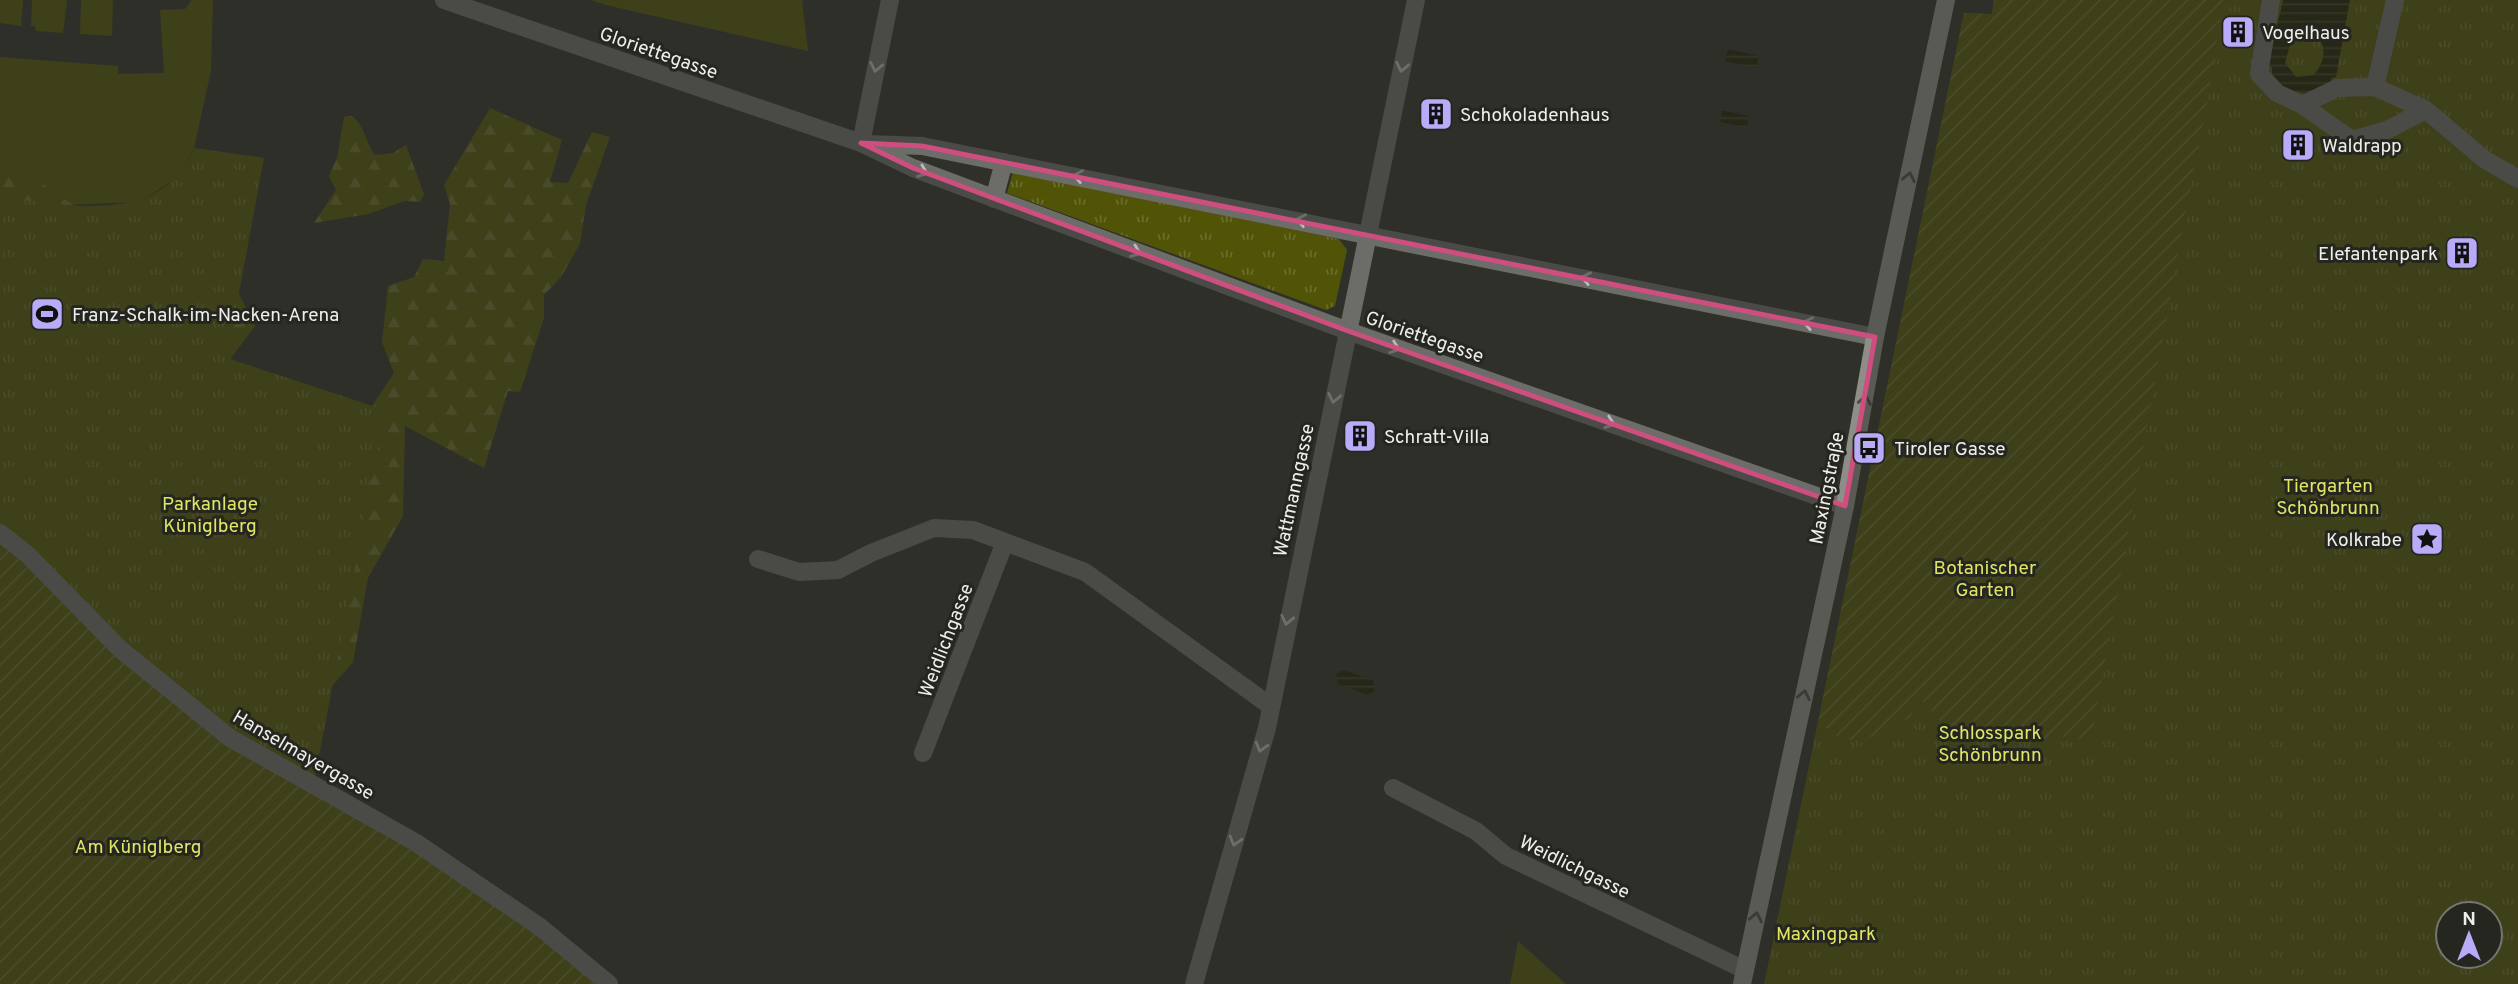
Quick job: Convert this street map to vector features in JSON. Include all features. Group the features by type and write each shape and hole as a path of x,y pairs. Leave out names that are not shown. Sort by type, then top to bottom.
{"street":[{"name":"Gloriettegasse","path":"443,0 861,143 913,168 1348,331 1845,506"},
{"path":"861,143 890,0"},
{"name":"Wattmanngasse","path":"1194,984 1267,728 1269,705 1416,0"},
{"name":"Maxingstraße","path":"1744,977 1845,506 1875,337 1946,0"},
{"path":"2271,0 2259,74 2277,93 2302,105 2352,140 2387,130 2426,110"},
{"path":"2375,87 2395,0"},
{"path":"2302,105 2337,88 2375,87 2426,110 2484,159 2518,178"},
{"name":"Gloriettegasse","path":"861,143 922,146 1368,233"},
{"path":"994,199 1004,162"},
{"path":"1368,233 1875,337"},
{"path":"758,559 799,572 838,570 871,553 934,528 973,530 1085,572 1269,705"},
{"name":"Hanselmayergasse","path":"0,533 27,554 120,649 229,737 415,842 540,927 609,984"},
{"name":"Weidlichgasse","path":"923,753 1006,542"},
{"name":"Weidlichgasse","path":"1393,788 1476,831 1506,856 1744,977"}],"highlighted area":[{"path":"861,143 922,146 1875,337 1845,506 1348,331 913,168"}],"green space":[{"path":"0,0 23,0 21,26 0,23"},
{"path":"32,0 67,0 63,33 36,31 35,26 31,26"},
{"path":"81,0 113,0 112,36 80,34"},
{"path":"192,0 213,0 211,71 194,148 180,176 139,202 63,205 0,155 0,57 118,66 118,74 164,73 160,10 185,9"},
{"path":"591,0 802,0 808,51 606,5"},
{"path":"1994,0 2518,0 2518,984 1764,984 1964,13 1992,14"},
{"name":"Botanischer Garten","path":"1994,0 2223,0 2206,110 2091,743 2069,736 2022,743 1948,730 1919,697 1910,718 1864,740 1842,740 1818,722 1964,13 1992,14"},
{"name":"Parkanlage Küniglberg","path":"490,108 562,140 550,182 568,183 592,132 610,137 586,205 580,244 561,277 544,295 544,318 520,392 508,391 484,468 405,426 403,516 368,578 353,662 294,730 0,469 0,155 107,228 222,260 255,326 223,369 358,427 394,373 382,342 388,286 414,277 423,259 444,261 450,204 444,185"},
{"path":"352,116 360,125 375,155 393,153 406,145 424,194 420,202 405,201 368,214 314,223 336,190 329,176 337,158 344,117"},
{"name":"Parkanlage Küniglberg","path":"194,148 264,158 227,358 385,410 315,777 234,732 124,645 0,527 0,197 83,206 137,200 160,190 180,173"},
{"path":"1013,172 1339,239 1347,250 1335,306 1326,310 1007,193"},
{"name":"Am Küniglberg","path":"0,536 228,740 413,844 603,984 0,984"},
{"path":"1518,941 1566,984 1510,984"}],"shaded area":[{"path":"2283,0 2350,0 2336,77 2332,78 2328,87 2307,94 2282,88 2272,74 2272,67 2268,66","holes":["2309,30 2322,45 2321,63 2314,75 2296,77 2285,63 2292,37"]},
{"path":"1728,49 1759,56 1756,68 1725,61"},
{"path":"1722,110 1749,116 1747,128 1720,122"},
{"path":"1343,670 1373,680 1375,691 1367,695 1338,684 1336,674"}],"place":[{"name":"Vogelhaus","path":"2238,32"},
{"name":"Schokoladenhaus","path":"1436,114"},
{"name":"Waldrapp","path":"2298,145"},
{"name":"Elefantenpark","path":"2462,253"},
{"name":"Franz-Schalk-im-Nacken-Arena","path":"47,314"},
{"name":"Schratt-Villa","path":"1360,436"},
{"name":"Tiroler Gasse","path":"1869,448"},
{"name":"Kolkrabe","path":"2427,539"}],"park label":[{"name":"Tiergarten Schönbrunn","path":"2328,496"},
{"name":"Schlosspark Schönbrunn","path":"1990,743"},
{"name":"Maxingpark","path":"1826,933"}]}
